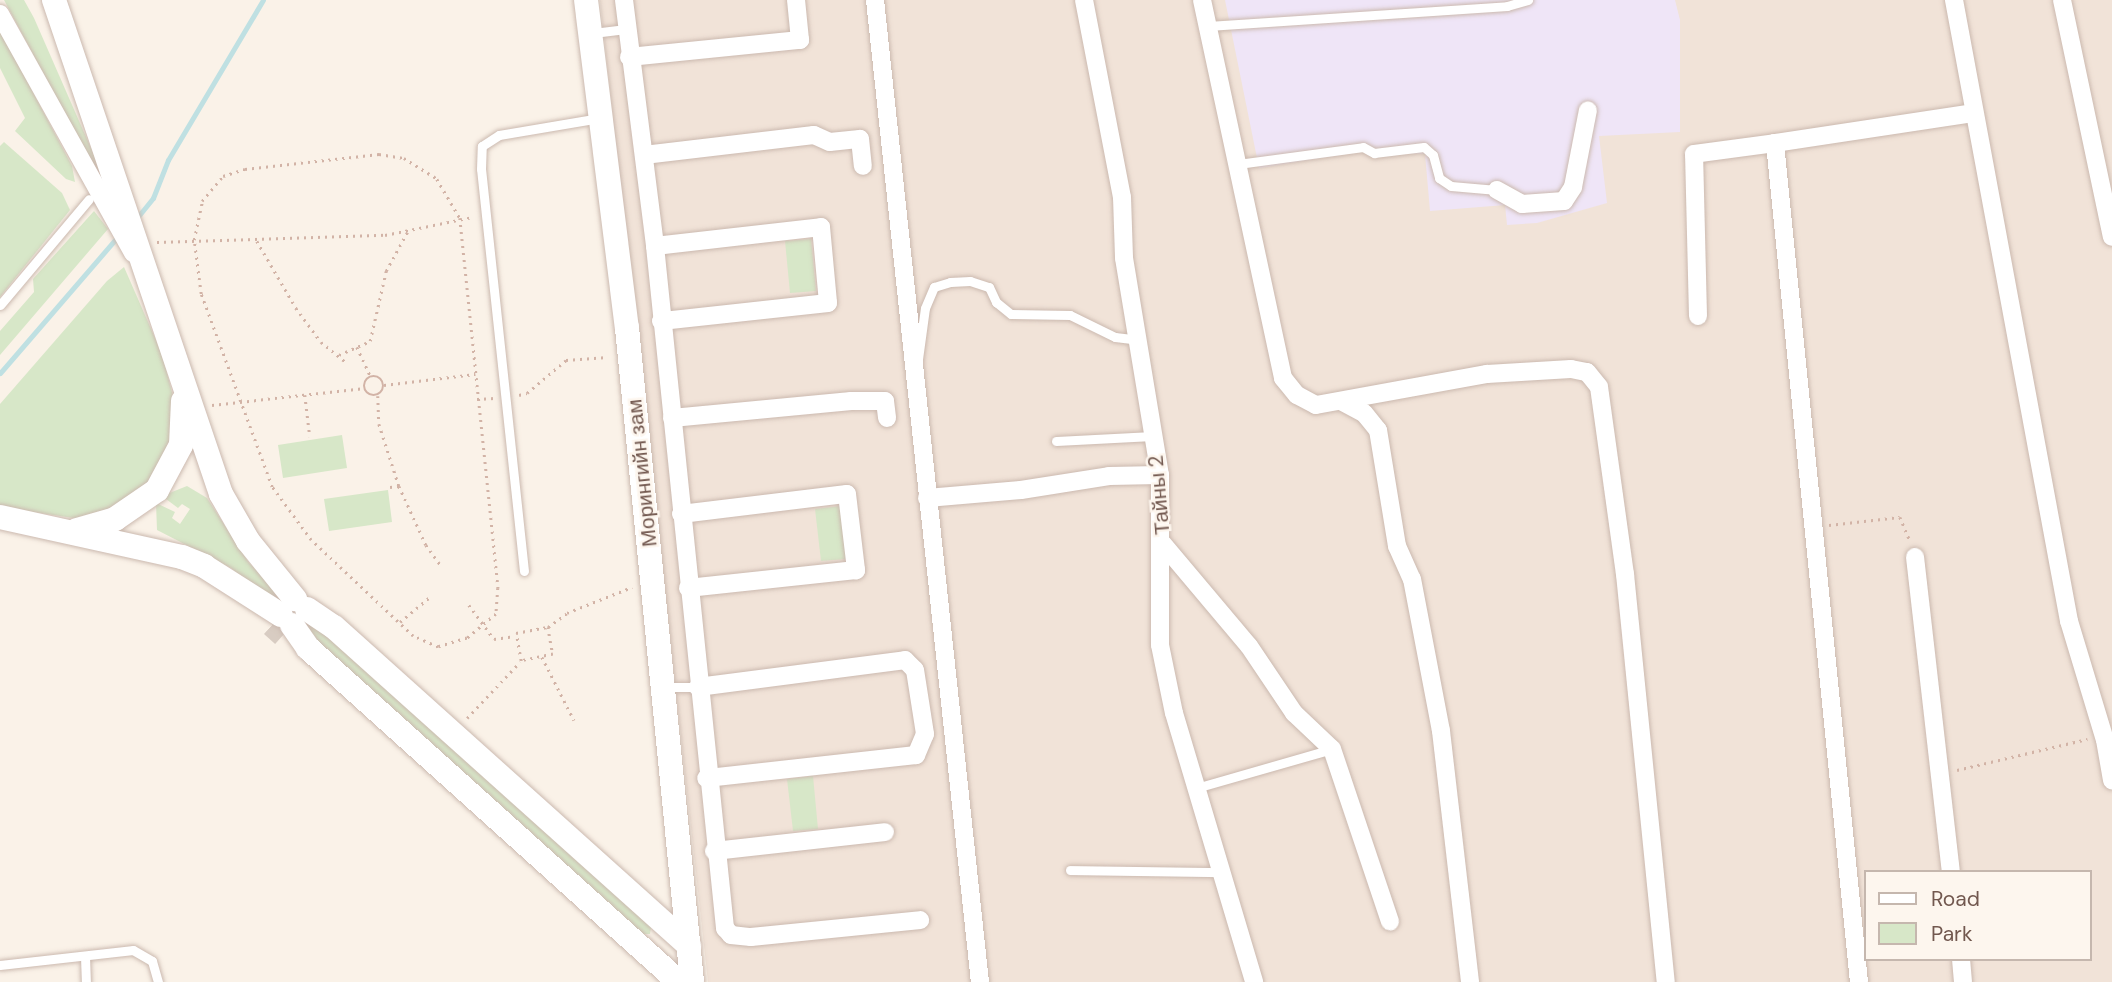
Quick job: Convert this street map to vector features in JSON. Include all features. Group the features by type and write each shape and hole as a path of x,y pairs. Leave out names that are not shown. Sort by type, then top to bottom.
{"street":[{"path":"54,0 116,207"},
{"name":"Морингийн зам","path":"586,0 602,118 692,982"},
{"path":"624,0 654,246 720,913 731,935 920,920"},
{"path":"629,57 800,40 796,0"},
{"path":"875,0 980,982"},
{"name":"Тайны 2","path":"1084,0 1122,197 1124,258 1160,475 1163,544 1158,594 1160,645 1196,788 1254,982"},
{"path":"1202,0 1283,378 1297,395 1315,405 1488,374 1571,369 1587,372 1599,387 1625,574 1667,982"},
{"path":"1954,0 2069,621 2103,733 2112,780"},
{"path":"2062,0 2112,237"},
{"path":"0,14 116,207 143,246 149,280 222,494 268,565 308,648 679,982"},
{"path":"1497,190 1522,204 1564,201 1573,187 1588,110"},
{"path":"1699,316 1694,154 1975,113"},
{"path":"644,155 814,135 830,142 860,139 863,166"},
{"path":"1775,143 1859,982"},
{"path":"654,246 821,227 828,303 661,321"},
{"path":"73,531 138,507 172,469 184,420 180,368"},
{"path":"671,418 851,401 885,401 887,418"},
{"path":"1341,401 1364,413 1378,430 1397,546 1412,579 1441,731 1470,982"},
{"path":"927,498 1021,490 1109,475 1160,475"},
{"path":"681,514 847,494 856,570 688,589"},
{"path":"0,517 182,557 204,566 258,603 334,627 689,946"},
{"path":"1163,544 1249,646 1294,713 1332,749 1390,921"},
{"path":"1915,557 1951,870"},
{"path":"698,687 905,660 915,670 923,709 925,744 916,755 706,778"},
{"path":"714,851 885,832"},
{"path":"1961,961 1964,982"}],"lane":[{"path":"1208,26 1507,6 1528,0"},
{"path":"591,33 626,29"},
{"path":"524,571 481,169 482,146 488,139 602,118"},
{"path":"1238,164 1363,147 1374,153 1424,147 1433,155 1438,178 1451,186 1497,190"},
{"path":"0,305 89,198"},
{"path":"914,364 923,338 925,307 934,287 950,282 970,281 989,287 996,302 1011,314 1070,315 1115,337 1138,340"},
{"path":"1056,441 1153,436"},
{"path":"663,687 698,687"},
{"path":"1196,788 1332,749"},
{"path":"1070,870 1221,872"},
{"path":"0,965 144,953 152,961 158,982"},
{"path":"85,956 86,982"}],"path":[{"path":"379,154 404,158 437,179 460,218 498,588 496,614 467,638 438,647 423,643 312,540 272,487 238,402 201,295 194,240 202,201 223,176 245,169 379,154"},
{"path":"143,246 194,240 257,241 385,235 460,218 486,216"},
{"path":"339,355 370,341 386,271 409,229"},
{"path":"257,241 296,308 321,342 346,362"},
{"path":"357,346 371,377 384,385 474,374"},
{"path":"477,399 527,393 566,360 608,357"},
{"path":"365,388 371,377"},
{"path":"384,385 377,396 379,424 399,486 426,545 441,566"},
{"path":"212,405 365,388 377,396"},
{"path":"305,395 310,437"},
{"path":"390,487 399,486"},
{"path":"1815,527 1900,517 1915,557"},
{"path":"469,605 494,639 548,627 567,613 632,587"},
{"path":"400,622 431,596"},
{"path":"467,718 521,661 553,654 548,627"},
{"path":"516,635 521,661"},
{"path":"542,657 574,720"},
{"path":"561,706 566,703"},
{"path":"1940,773 2055,750 2103,733"}],"shaded area":[{"path":"600,0 2112,0 2112,982 708,982"},
{"path":"1225,0 1675,0 1680,20 1680,132 1599,136 1607,203 1537,223 1507,225 1505,205 1430,211 1425,154 1359,152 1259,168"}],"green space":[{"path":"4,0 24,0 104,178 100,180"},
{"path":"0,30 72,166 75,182 66,179 15,131 25,118 0,68"},
{"path":"4,142 62,193 70,210 0,297 0,146"},
{"path":"94,211 108,229 0,355 0,331 34,292 33,279"},
{"path":"811,239 816,291 790,293 785,241"},
{"path":"124,267 162,354 174,400 175,423 166,460 133,500 80,519 0,507 0,404 107,281"},
{"path":"342,435 347,468 283,478 278,445"},
{"path":"187,486 207,498 249,563 282,595 282,610 231,568 157,530 156,503 175,512 172,518 180,524 190,509 182,504 178,508 162,496"},
{"path":"388,490 392,522 329,531 324,499"},
{"path":"841,506 846,559 821,561 815,509"},
{"path":"305,615 651,927 650,934 642,934 296,624"},
{"path":"813,776 818,829 793,831 787,779"}],"waterway":[{"path":"136,219 153,198 168,160 263,0"},
{"path":"0,373 119,235"}],"tunnel":[{"path":"272,625 283,635"}]}
